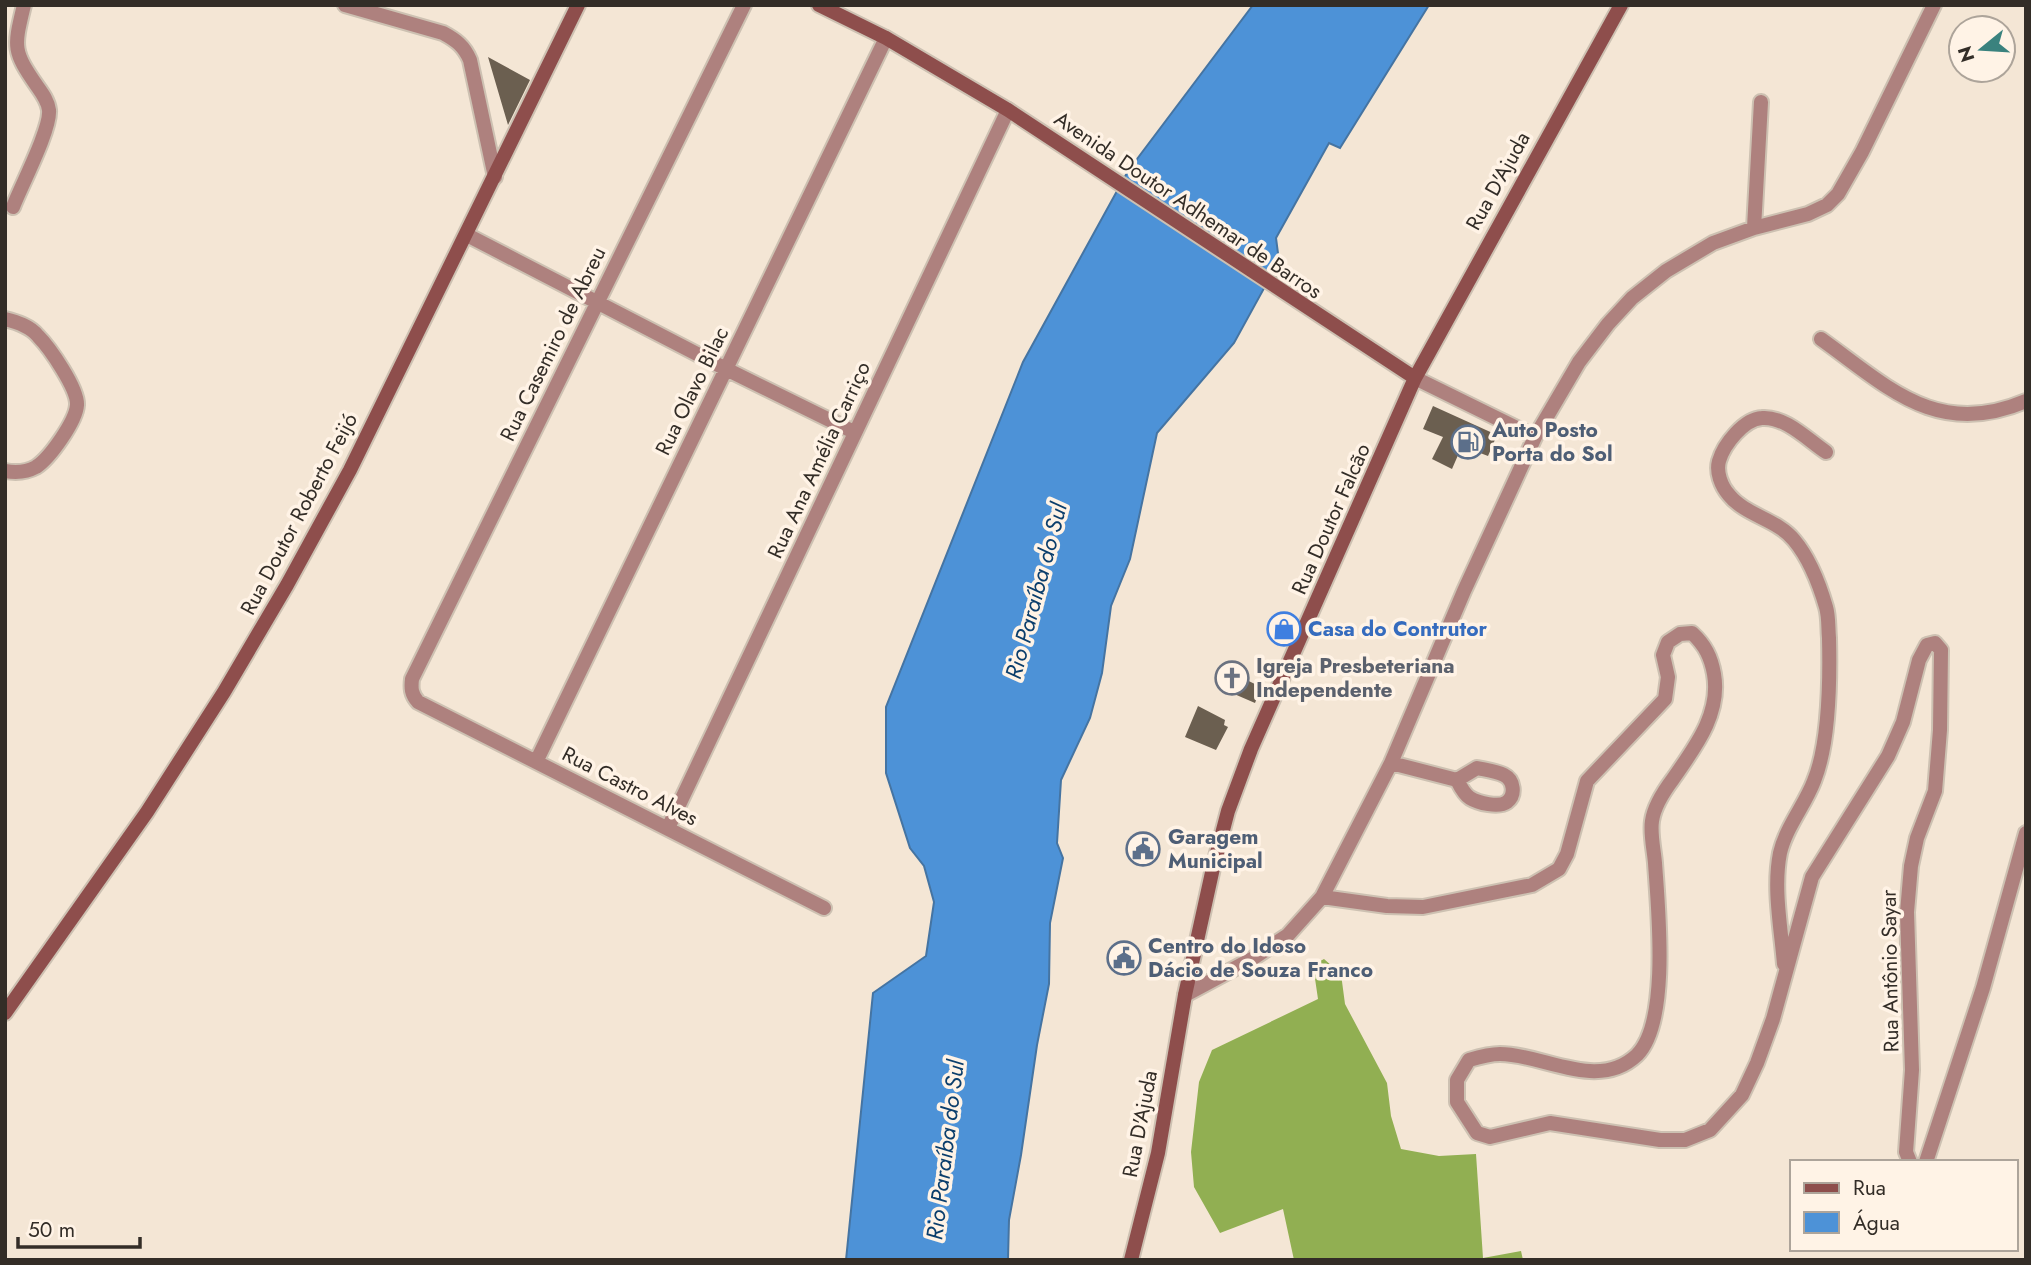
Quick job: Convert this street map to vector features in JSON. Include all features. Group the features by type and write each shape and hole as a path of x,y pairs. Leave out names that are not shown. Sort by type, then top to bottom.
{"main road":[{"name":"Rua Doutor Roberto Feijó","path":"5,1013 147,812 224,692 287,585 343,482 467,235 578,5"},
{"name":"Avenida Doutor Adhemar de Barros","path":"820,5 886,38 1008,110 1415,379"},
{"name":"Rua D'Ajuda","path":"1415,379 1621,5"},
{"name":"Rua Doutor Falcão","path":"1185,995 1228,811 1251,749 1415,379"},
{"name":"Rua D'Ajuda","path":"1131,1260 1158,1153 1185,995"}],"street":[{"path":"13,207 49,118 45,97 23,67 17,52 16,39 24,5"},
{"path":"345,5 443,33 456,39 465,48 470,60 495,177"},
{"name":"Rua Casemiro de Abreu","path":"418,702 413,696 412,679 744,5"},
{"path":"1185,995 1252,959 1288,935 1322,897 1391,763 1464,591 1535,437 1579,362 1632,298 1666,271 1701,250 1754,228 1808,214 1827,205 1839,194 1858,161 1934,5"},
{"name":"Rua Olavo Bilac","path":"536,762 886,38"},
{"path":"1754,228 1762,102"},
{"name":"Rua Ana Amélia Carriço","path":"668,828 1008,110"},
{"path":"467,235 726,369 855,432"},
{"path":"5,319 38,334 75,391 77,406 72,423 42,463 21,472 5,471"},
{"path":"1821,339 1900,395 1923,407 1947,414 1968,414 1992,411 2026,401"},
{"name":"Avenida Doutor Adhemar de Barros","path":"1415,379 1535,437"},
{"path":"1322,897 1387,906 1423,907 1532,885 1559,869 1567,854 1587,781 1665,699 1668,677 1663,655 1668,642 1680,634 1692,633 1712,660 1716,683 1714,708 1700,740 1661,796 1652,821 1659,973 1654,1022 1645,1042 1638,1054 1622,1065 1598,1072 1503,1054 1484,1055 1469,1060 1457,1080 1457,1102 1477,1133 1490,1137 1550,1122 1660,1140 1685,1140 1710,1130 1742,1094 1773,1019 1784,976 1777,875 1781,850 1820,764 1830,680 1828,611 1814,572 1794,540 1782,528 1745,509 1729,495 1719,478 1718,462 1726,445 1744,425 1760,417 1778,419 1826,452"},
{"name":"Rua Antônio Sayar","path":"1784,976 1812,877 1888,756 1903,722 1919,660 1927,645 1935,643 1941,650 1940,730 1935,791 1917,838 1911,866 1908,912 1912,1070 1906,1152 1909,1160"},
{"name":"Rua Castro Alves","path":"418,702 824,908"},
{"path":"1391,763 1457,780"},
{"path":"1927,1160 1983,988 2026,833"}],"green space":[{"path":"1324,959 1341,974 1345,1004 1387,1083 1391,1116 1401,1149 1439,1156 1476,1154 1483,1258 1521,1251 1523,1260 1294,1260 1283,1209 1220,1233 1194,1187 1191,1152 1199,1082 1212,1050 1318,999 1313,965"}],"water":[{"name":"Rio Paraíba do Sul","path":"1253,5 1429,5 1340,148 1329,143 1276,238 1279,261 1234,343 1157,433 1130,559 1111,606 1102,673 1090,718 1061,780 1057,843 1063,858 1050,923 1049,984 1009,1220 1008,1260 846,1260 873,993 926,956 934,902 924,866 910,848 886,773 886,707 1023,362 1128,171"}],"building":[{"path":"488,57 530,80 508,125"},
{"name":"Auto Posto Porta do Sol","path":"1433,406 1497,435 1488,456 1462,446 1452,469 1432,459 1443,437 1423,429"},
{"name":"Igreja Presbeteriana Independente","path":"1224,669 1261,687 1255,703 1218,687"},
{"path":"1198,706 1225,720 1224,725 1228,727 1216,750 1185,737"}],"place":[{"name":"Auto Posto Porta do Sol","path":"1468,442"},
{"name":"Casa do Contrutor","path":"1284,629"},
{"name":"Igreja Presbeteriana Independente","path":"1232,678"},
{"name":"Garagem Municipal","path":"1143,849"},
{"name":"Centro do Idoso Dácio de Souza Franco","path":"1124,958"}]}
